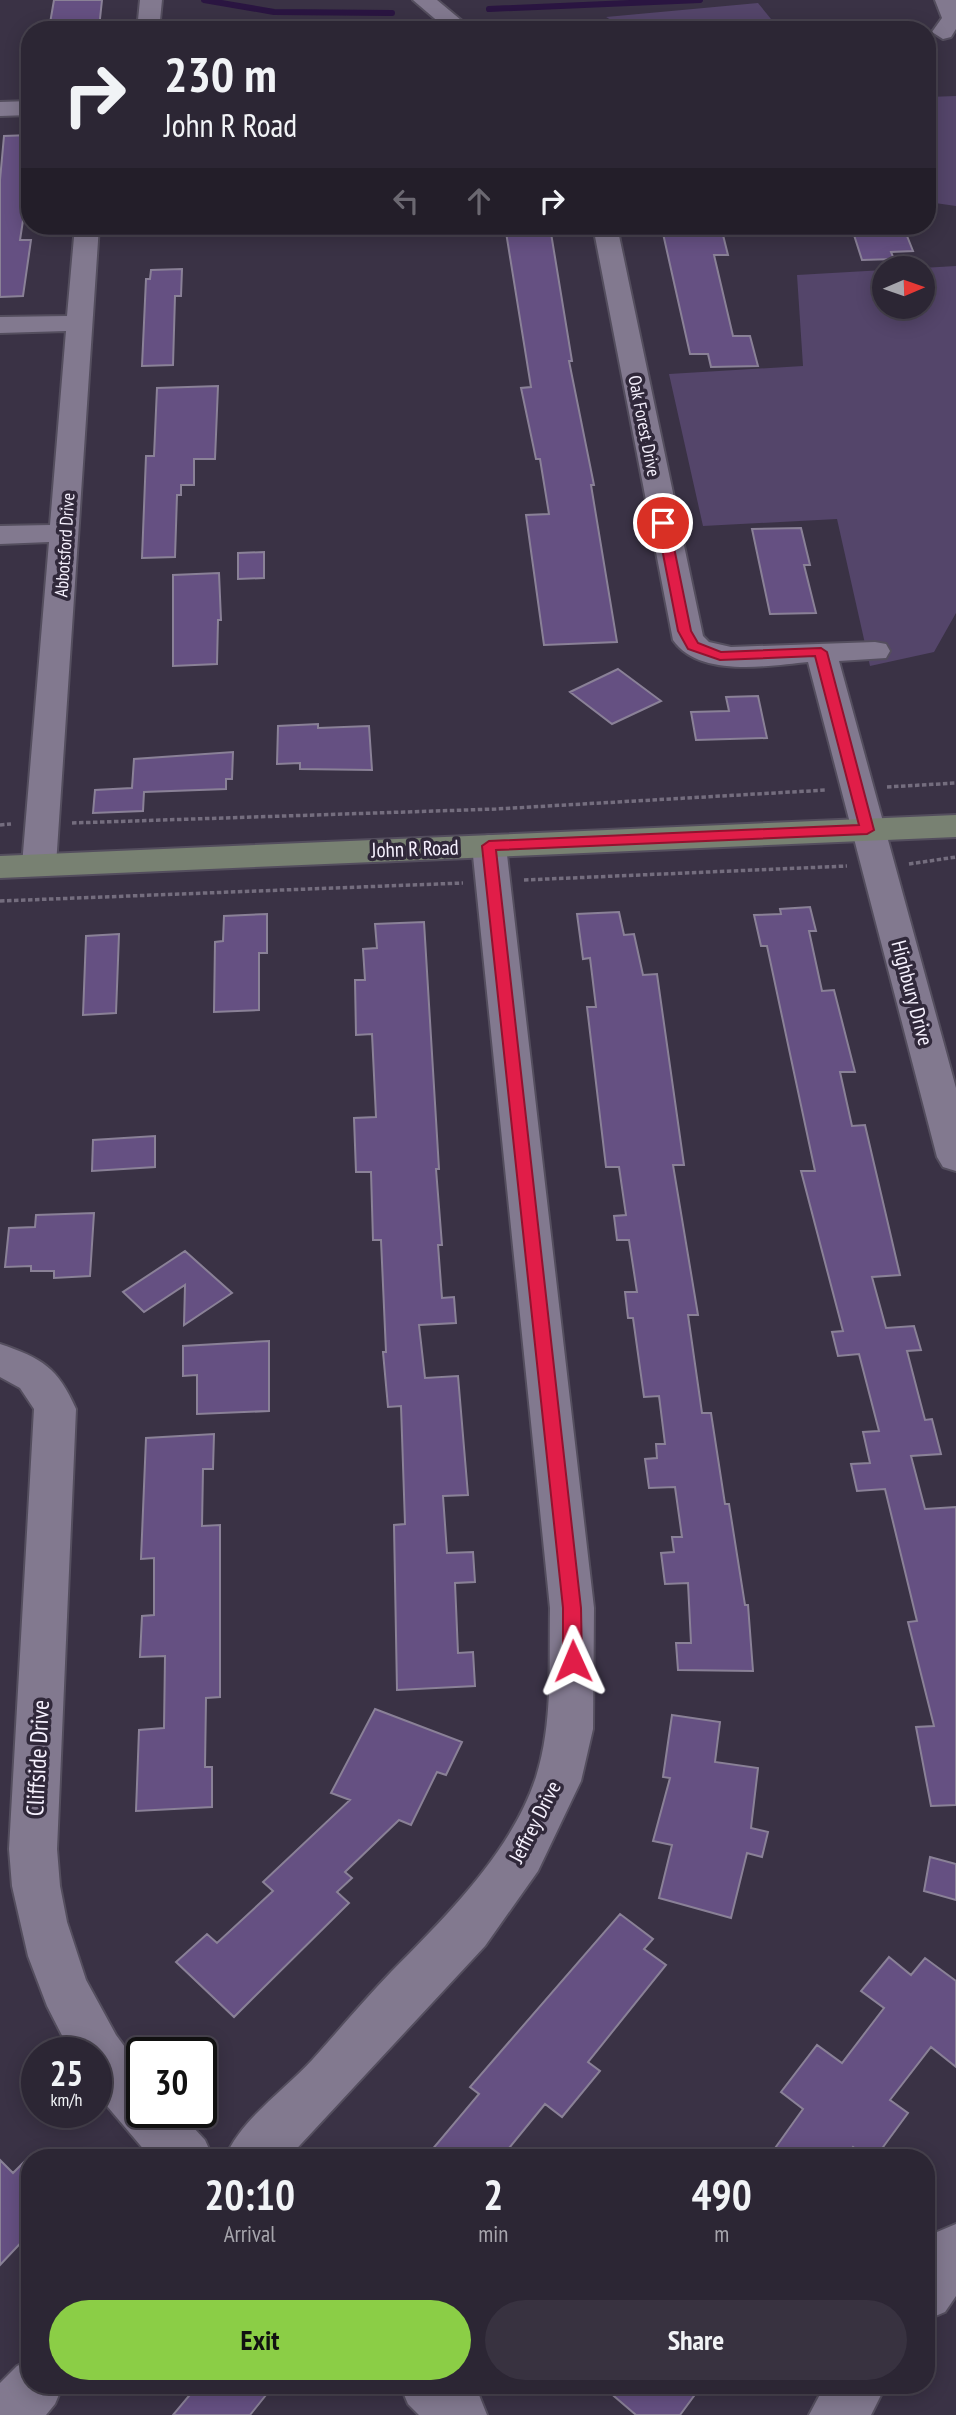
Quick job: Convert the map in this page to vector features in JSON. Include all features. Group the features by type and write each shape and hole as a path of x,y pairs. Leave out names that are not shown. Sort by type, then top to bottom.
{"main road":[{"name":"John R Road","path":"0,867 956,826"}],"street":[{"path":"149,21 150,0"},
{"path":"424,0 451,21"},
{"path":"943,32 953,18 946,0"},
{"path":"0,109 21,108"},
{"name":"Abbotsford Drive","path":"39,865 86,235"},
{"name":"Oak Forest Drive","path":"606,235 688,640 701,651 720,656 821,652"},
{"path":"0,325 80,323"},
{"path":"0,535 66,533"},
{"path":"867,830 821,652 875,651"},
{"name":"Highbury Drive","path":"867,830 956,1157"},
{"name":"Jeffrey Drive","path":"260,2149 312,2098 408,1990 468,1930 521,1856 558,1781 570,1729 572,1608 489,846"},
{"name":"Cliffside Drive","path":"0,1360 31,1372 41,1381 55,1409 33,1849 34,1878 42,1918 71,2006 85,2034 126,2090"},
{"name":"Cliffside Drive","path":"158,2128 178,2149"},
{"path":"935,2280 956,2251"},
{"path":"8,2415 28,2394"},
{"path":"437,2394 459,2415"},
{"path":"837,2415 852,2394"}],"path":[{"path":"876,788 956,783"},
{"path":"82,822 496,809 814,790"},
{"path":"903,864 956,857"},
{"path":"523,880 853,866"},
{"path":"0,901 467,883"}],"shaded area":[{"path":"758,3 773,21 613,21 606,17"},
{"path":"956,96 956,206 936,203 936,97"},
{"path":"956,266 956,613 934,652 870,666 837,519 703,526 669,374 803,366 797,275 872,271 872,319 935,319 935,267"}],"building":[{"path":"54,0 102,0 100,21 50,21"},
{"path":"21,135 20,240 31,240 23,296 0,297 0,180 4,136"},
{"path":"506,235 551,235 572,361 569,361 594,485 591,485 617,642 544,645 526,515 549,514 540,459 536,459 521,388 531,387"},
{"path":"663,235 723,235 728,255 714,255 733,336 750,336 758,366 711,367 708,354 690,354"},
{"path":"854,235 907,235 913,251 891,252 893,256 872,256 872,260 862,260"},
{"path":"182,269 181,296 175,296 173,365 142,366 146,279 150,279 151,270"},
{"path":"218,386 215,459 194,459 194,485 181,485 181,495 177,495 175,557 142,558 146,456 154,456 157,388"},
{"path":"801,528 810,565 804,565 816,613 770,614 752,529"},
{"path":"264,552 264,578 238,579 238,553"},
{"path":"219,573 221,620 218,620 217,664 173,666 173,575"},
{"path":"618,669 661,701 612,724 570,692"},
{"path":"758,696 767,738 696,740 691,712 729,711 726,697"},
{"path":"318,724 318,728 369,726 372,770 300,769 300,763 277,764 278,726"},
{"path":"233,752 232,779 226,779 226,789 144,792 143,811 93,813 95,790 132,788 134,759"},
{"path":"810,907 816,931 809,931 822,991 834,990 855,1072 840,1072 852,1126 865,1125 900,1275 872,1277 886,1328 914,1326 921,1350 907,1351 925,1420 932,1419 941,1454 911,1456 925,1509 956,1507 956,1805 931,1806 916,1727 934,1726 908,1622 917,1621 885,1489 857,1491 851,1464 870,1463 863,1432 879,1431 859,1354 838,1356 832,1332 843,1331 801,1171 815,1171 767,946 761,946 754,915 781,914 780,909"},
{"path":"619,912 624,935 634,934 643,975 657,974 684,1165 673,1165 698,1315 688,1315 702,1413 711,1413 725,1504 729,1504 745,1605 748,1605 753,1671 678,1670 676,1643 691,1643 688,1583 665,1584 661,1553 674,1552 672,1537 682,1537 675,1487 649,1488 645,1459 657,1458 656,1444 665,1444 659,1396 644,1397 633,1318 628,1318 625,1292 637,1292 629,1240 617,1240 614,1216 626,1215 619,1167 606,1167 587,1007 596,1007 590,958 583,959 577,914"},
{"path":"267,914 267,953 259,953 259,1010 214,1012 215,942 223,941 224,916"},
{"path":"424,922 439,1169 436,1169 442,1245 438,1245 442,1298 454,1297 456,1323 419,1325 425,1378 458,1376 468,1495 443,1496 447,1553 473,1552 475,1582 455,1583 458,1653 473,1652 475,1686 397,1690 394,1525 405,1524 401,1406 388,1407 383,1352 386,1352 381,1240 373,1240 371,1172 356,1172 354,1118 376,1117 372,1034 356,1035 355,980 365,980 363,949 377,948 375,924"},
{"path":"119,934 116,1013 83,1015 86,936"},
{"path":"155,1136 155,1167 92,1171 93,1140"},
{"path":"94,1213 90,1276 54,1278 54,1271 31,1271 31,1266 5,1267 9,1228 35,1227 36,1215"},
{"path":"185,1251 232,1293 184,1325 185,1285 144,1312 123,1292"},
{"path":"269,1341 269,1411 197,1414 197,1375 183,1376 183,1346"},
{"path":"214,1434 213,1469 203,1469 202,1526 220,1525 220,1697 206,1698 205,1767 212,1767 212,1807 136,1811 139,1730 164,1728 165,1656 140,1657 142,1616 154,1615 154,1558 141,1559 146,1438"},
{"path":"375,1709 462,1742 446,1775 437,1772 411,1825 399,1820 345,1872 352,1878 337,1892 349,1903 234,2017 176,1962 207,1934 217,1943 273,1891 263,1882 350,1800 331,1793"},
{"path":"672,1715 720,1722 715,1762 758,1768 751,1828 768,1832 762,1857 747,1853 731,1918 659,1898 672,1845 653,1841 670,1778 663,1777"},
{"path":"930,1857 956,1864 956,1900 924,1891"},
{"path":"620,1914 653,1939 644,1949 666,1965 588,2062 600,2071 562,2117 545,2104 508,2149 433,2149 479,2094 470,2087"},
{"path":"889,1957 911,1975 925,1958 956,1981 956,2067 931,2047 890,2100 908,2113 882,2149 774,2149 803,2109 781,2092 817,2045 842,2063 884,2008 861,1991"},
{"path":"0,2160 13,2173 21,2165 21,2243 0,2265"},
{"path":"190,2394 267,2394 250,2415 173,2415"},
{"path":"612,2394 695,2394 680,2415 636,2415"}],"waterway":[{"path":"204,0 274,12 392,13"},
{"path":"489,9 700,0"}],"route":[{"path":"573,1661 572,1608 489,846 867,830 821,652 720,656 693,646 685,631 663,523"}]}
